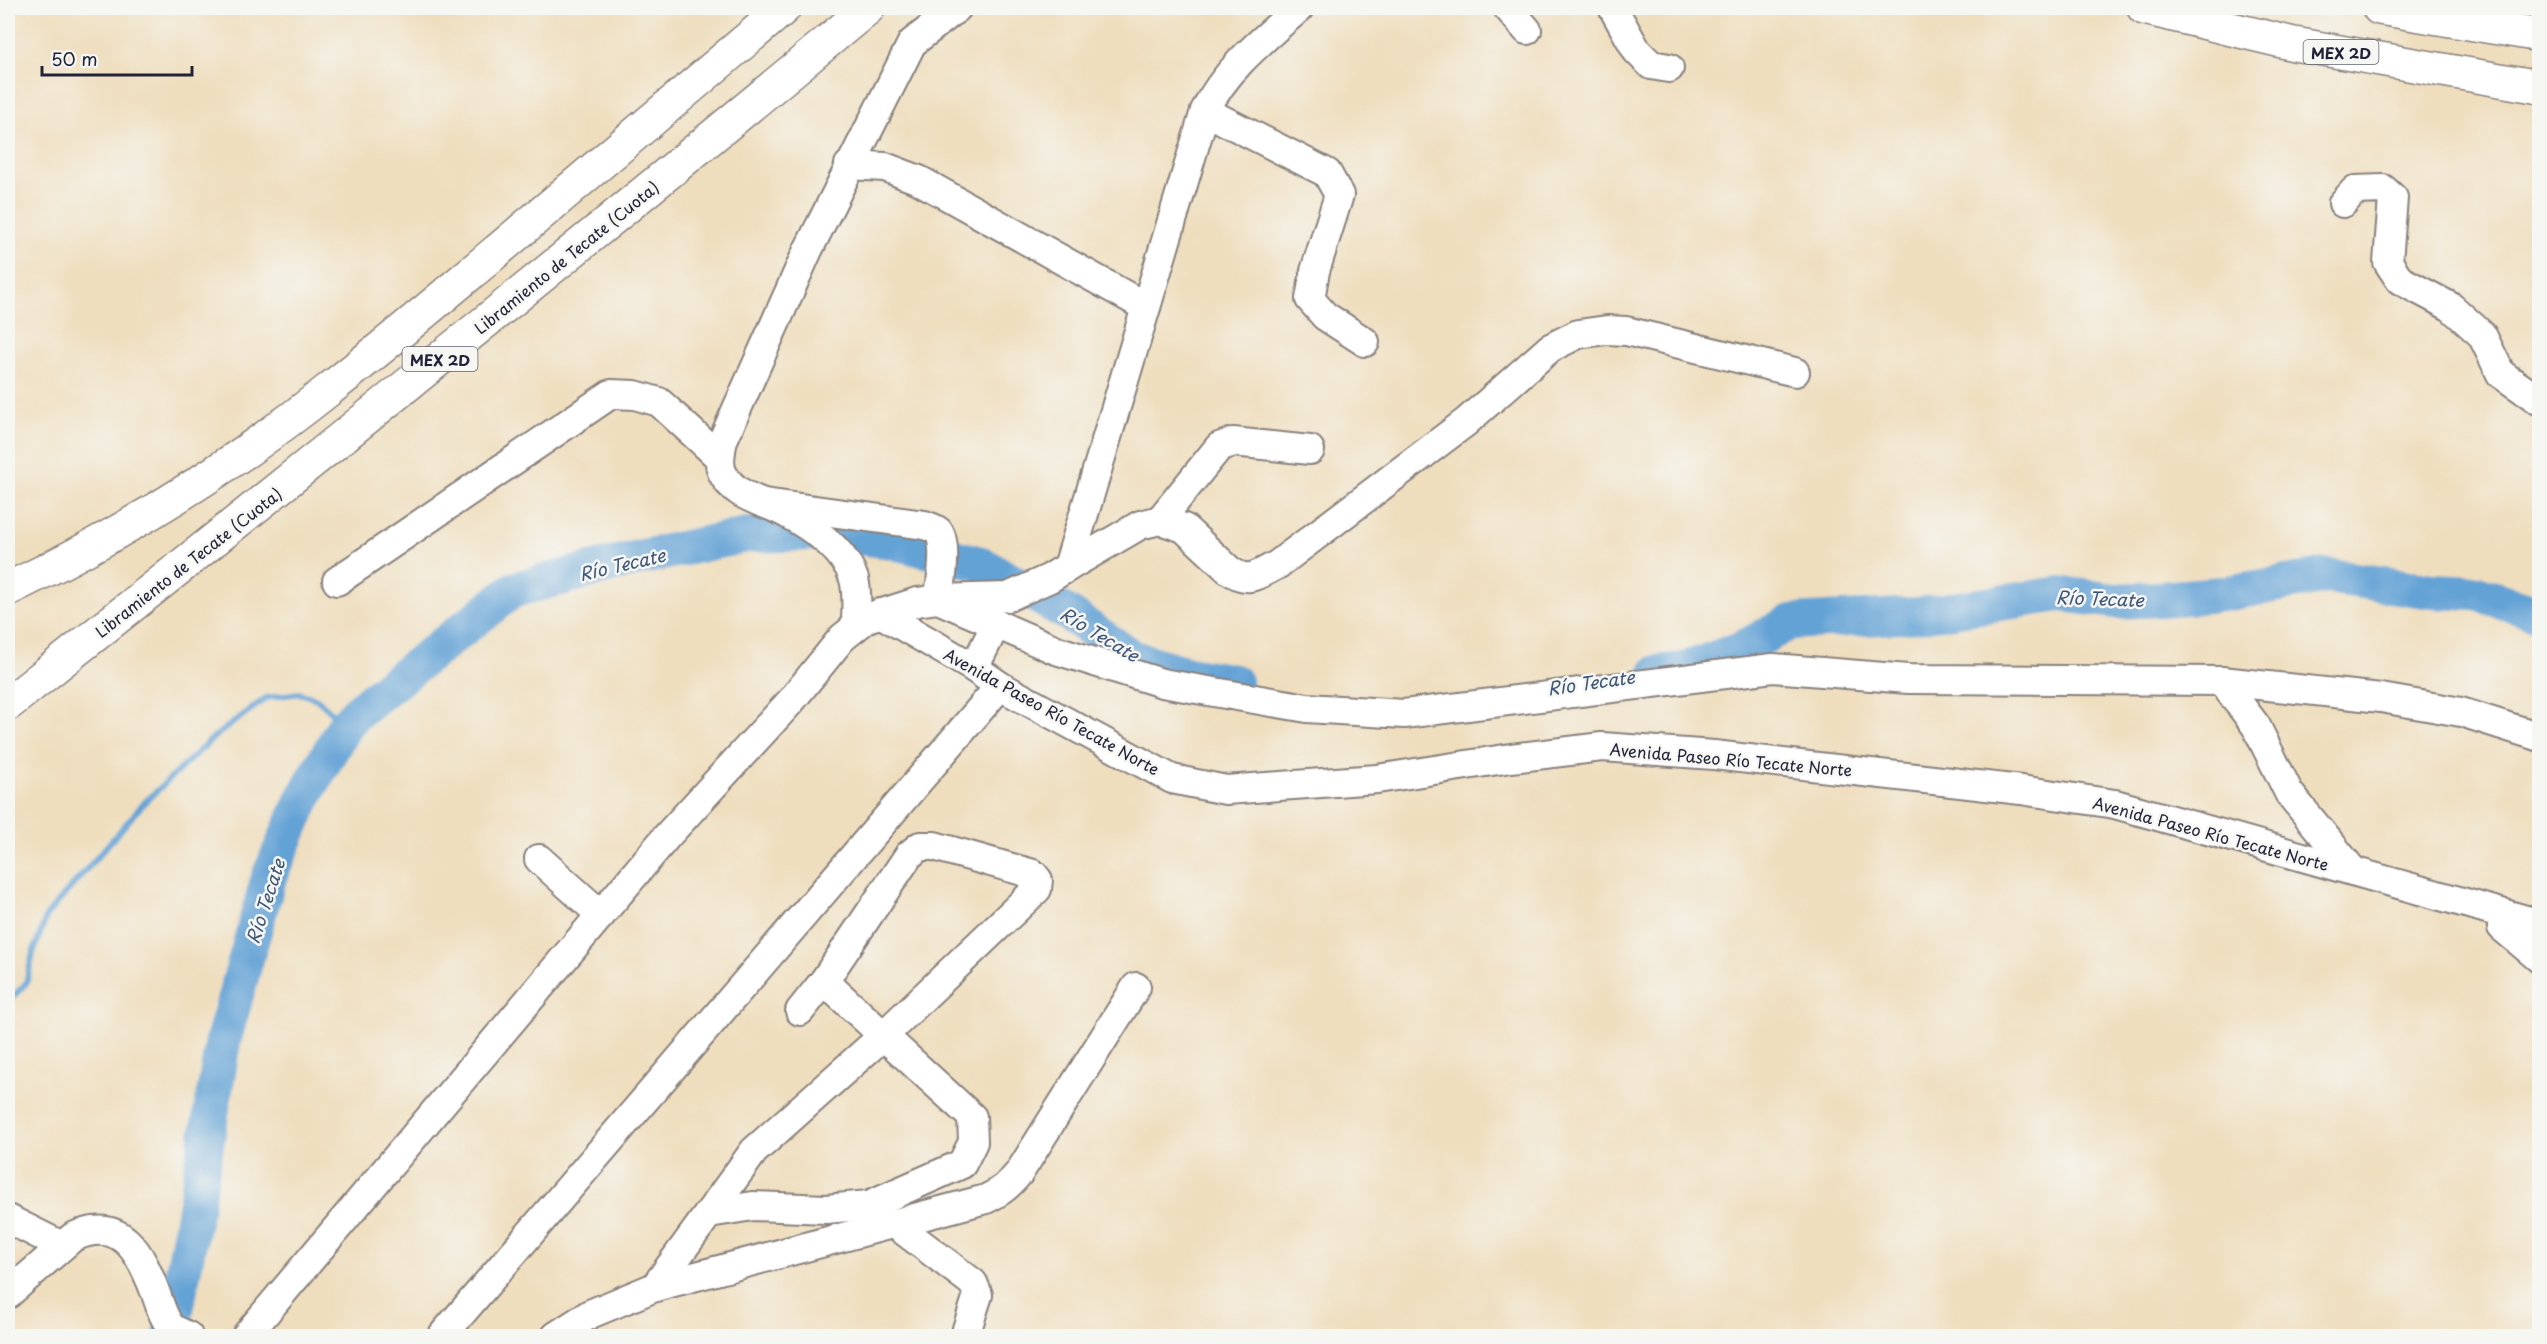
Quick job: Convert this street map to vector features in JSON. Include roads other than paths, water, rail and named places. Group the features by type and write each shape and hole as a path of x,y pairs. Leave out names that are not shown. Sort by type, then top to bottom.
{"highway":[{"name":"MEX 2D","path":"8,589 56,566 172,499 254,445 326,392 784,8"},
{"name":"Libramiento de Tecate (Cuota)","path":"8,704 450,352 868,8"},
{"name":"MEX 2D","path":"2144,8 2294,44 2540,87"},
{"path":"2379,8 2540,35"}],"street":[{"path":"868,619 846,564 816,533 783,512 734,489 721,470 720,458 723,440 732,416 849,165 912,43 957,8"},
{"path":"1059,573 1146,307 1205,111 1216,89 1234,67 1299,8"},
{"path":"1508,8 1527,30"},
{"path":"1612,8 1637,51 1651,65 1669,68"},
{"path":"1205,111 1327,173 1339,195 1315,271 1310,299 1325,316 1365,342"},
{"path":"849,165 885,168 919,180 1146,307"},
{"path":"2343,203 2355,190 2383,189 2393,198 2388,262 2400,280 2451,307 2482,334 2501,374 2540,401"},
{"path":"246,1336 668,835 791,701 842,638 868,619 945,594 1008,597 1059,573 1140,525 1160,520 1178,524 1229,570 1244,578 1251,578 1277,565 1466,422 1550,348 1578,334 1607,330 1626,331 1795,372"},
{"path":"337,581 611,394 635,395 659,402 720,458"},
{"path":"1160,520 1219,447 1233,442 1310,450"},
{"path":"764,503 925,525 938,531 942,542 945,594 939,648"},
{"path":"945,594 996,624 1056,650 1162,683 1307,708 1404,714 1773,668 1908,679 2222,681 2381,698 2461,712 2540,737"},
{"name":"Avenida Paseo Río Tecate Norte","path":"868,619 939,648 1000,686 1172,779 1226,790 1377,779 1511,758 1602,747 1773,762 2021,790 2115,804 2540,924"},
{"path":"974,668 996,624"},
{"path":"2222,681 2256,726 2289,793 2353,871"},
{"path":"442,1336 1000,686"},
{"path":"655,1287 754,1151 884,1035 1037,889 1038,880 1033,874 934,846 920,846 909,855 824,981 800,1011"},
{"path":"538,859 601,915"},
{"path":"2505,914 2502,927 2540,959"},
{"path":"709,1213 753,1206 826,1209 869,1205 962,1164 974,1142 972,1117 824,981"},
{"path":"556,1336 590,1314 655,1287 986,1199 1008,1186 1136,987"},
{"path":"8,1219 62,1246"},
{"path":"896,1224 973,1283 978,1295 967,1329"},
{"path":"8,1294 73,1237 98,1230 123,1237 142,1259 161,1308 172,1328 188,1336"}],"waterway":[{"name":"Río Tecate","path":"171,1336 223,1041 269,877 303,799 345,725 360,709 513,590 638,558 747,535 816,533 886,540 981,564 1069,614 1133,658 1188,674 1234,682"},
{"name":"Río Tecate","path":"1657,673 1684,670 1743,648 1791,622 1918,615 2061,594 2116,601 2222,594 2327,576 2432,591 2477,593 2540,614"},
{"path":"8,1002 26,983 33,953 47,915 144,803 214,737 266,698 299,693 317,699 345,725"}]}
